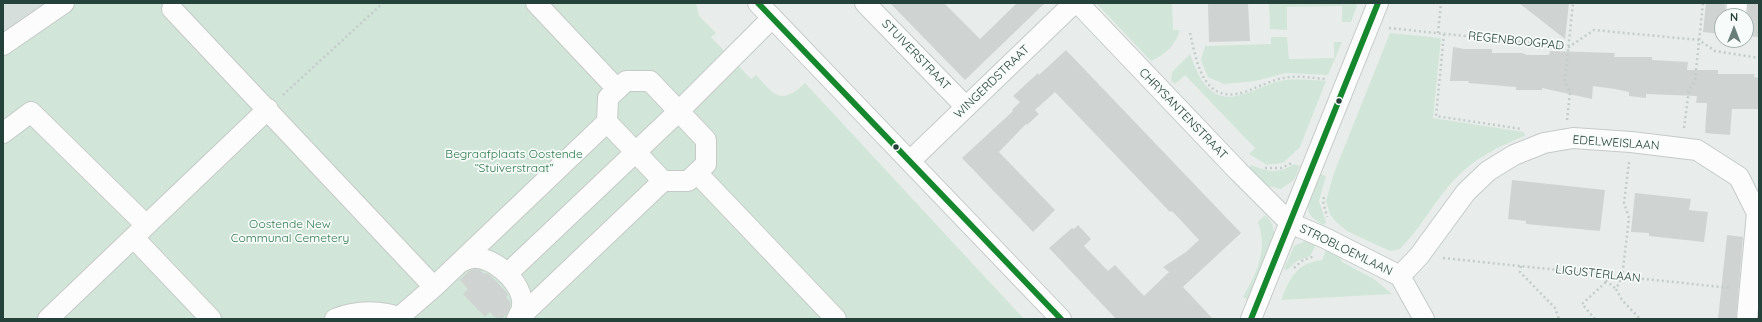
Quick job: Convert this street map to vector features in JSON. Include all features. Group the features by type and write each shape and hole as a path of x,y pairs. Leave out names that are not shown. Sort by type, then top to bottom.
{"street":[{"path":"3,45 64,3"},
{"path":"536,3 617,89"},
{"name":"STUIVERSTRAAT","path":"865,3 966,107"},
{"name":"WINGERDSTRAAT","path":"910,161 1074,3"},
{"name":"CHRYSANTENSTRAAT","path":"1078,3 1238,171 1290,223"},
{"path":"1251,319 1378,3"},
{"path":"507,274 679,111 765,8 1061,319"},
{"path":"172,9 268,109 434,287"},
{"path":"335,319 360,312 382,313 403,318 404,313 434,287 607,122 608,98 617,89 626,81 650,81 706,140 706,164 688,181 663,181 518,319"},
{"path":"48,319 268,109"},
{"path":"3,133 31,112 140,232 211,319"},
{"path":"607,122 663,181"},
{"name":"EDELWEISLAAN","path":"1400,276 1419,256 1466,192 1488,171 1514,155 1544,144 1574,138 1631,142 1697,150 1739,177 1757,213 1749,290"},
{"path":"697,173 836,319"},
{"name":"STROBLOEMLAAN","path":"1290,223 1325,238 1400,276 1424,319"},
{"path":"459,263 471,258 478,258 493,263 507,274 513,280 520,296 521,310 518,319"},
{"path":"1747,319 1749,290"}],"path":[{"path":"268,109 383,3"},
{"path":"1438,33 1441,3"},
{"path":"1565,140 1570,93 1565,80 1573,3"},
{"path":"1682,148 1689,90 1695,80 1703,3"},
{"name":"REGENBOOGPAD","path":"1365,37 1384,37 1388,28 1569,47 1594,30 1699,40 1715,51 1759,58"},
{"path":"1190,33 1200,73 1213,89 1222,93 1233,94 1245,92 1270,81 1285,77 1332,79"},
{"path":"1444,34 1436,116 1528,130 1536,147"},
{"path":"1616,289 1622,277 1629,218 1624,203 1631,142"},
{"path":"1238,171 1248,161 1265,168 1281,168 1296,161"},
{"name":"LIGUSTERLAAN","path":"1419,256 1749,290"},
{"path":"1521,266 1520,272 1555,308 1559,319"},
{"path":"1598,274 1616,289 1622,300 1638,318"},
{"path":"1595,319 1582,304 1606,282"}],"shaded area":[{"path":"3,3 54,3 3,38"}],"green space":[{"name":"Begraafplaats Oostende “Stuiverstraat”","path":"54,3 696,3 699,16 716,33 711,37 751,79 756,75 773,92 783,96 789,95 805,83 1024,319 3,319 3,38"},
{"path":"1096,3 1172,3 1173,30 1180,30 1178,36 1169,49 1151,61"},
{"path":"1269,3 1358,3 1351,22 1342,22 1342,6 1287,7 1287,30 1270,29"},
{"path":"1390,33 1441,38 1433,118 1524,132 1525,136 1488,153 1471,165 1448,187 1408,241 1400,249 1390,251 1347,231 1335,221 1330,214 1326,201 1334,173"},
{"path":"1271,37 1287,37 1289,59 1334,58 1334,42 1342,42 1328,75 1286,73 1255,81 1224,84 1208,77 1201,60 1205,46 1271,44"},
{"path":"1190,54 1203,82 1216,94 1225,96 1235,96 1247,93 1275,82 1290,79 1326,81 1300,147 1283,163 1267,165 1249,154 1255,148 1185,75 1175,84 1171,81 1172,72"},
{"path":"1294,164 1300,166 1294,180 1281,189 1268,186 1248,168 1252,165 1262,169 1278,171"},
{"path":"1320,174 1326,176 1319,201 1326,222 1324,225 1313,218 1308,208 1312,190"},
{"path":"1265,215 1271,223 1274,233 1248,300 1243,297 1253,279 1260,261 1262,242 1258,222"},
{"path":"1305,241 1317,243 1310,256 1297,261 1287,270 1284,269 1294,246"},
{"path":"1327,248 1339,254 1342,262 1374,279 1392,294 1281,300 1291,278 1295,273 1306,264 1322,260"}],"building":[{"path":"890,3 944,3 980,39 1017,3 1045,3 965,80"},
{"path":"1208,3 1248,3 1250,41 1209,42"},
{"path":"1519,3 1569,3 1565,39"},
{"path":"1706,3 1725,3 1725,8 1714,8 1714,33 1703,32"},
{"path":"1748,3 1759,3 1759,37 1754,37 1754,8 1748,8"},
{"path":"1453,47 1464,49 1492,49 1492,53 1522,53 1527,55 1549,55 1550,51 1615,53 1614,57 1652,57 1652,60 1688,62 1687,70 1718,70 1718,74 1755,74 1754,77 1759,78 1759,109 1732,109 1730,135 1705,133 1707,103 1696,103 1697,96 1646,94 1646,98 1629,96 1629,92 1593,86 1592,99 1542,88 1542,90 1516,90 1516,87 1468,83 1469,81 1450,81"},
{"path":"1066,50 1241,233 1183,287 1213,319 1116,319 1049,248 1072,228 1074,229 1078,225 1091,239 1084,246 1108,271 1115,265 1144,296 1169,272 1163,267 1186,252 1199,240 1172,211 1170,212 1055,92 1035,110 1039,114 1027,125 1026,124 999,152 1055,210 1033,232 962,158 1013,111 1012,110 1020,102 1013,96"},
{"path":"1512,180 1605,190 1600,231 1526,224 1526,221 1508,219"},
{"path":"1635,193 1691,199 1689,210 1708,212 1704,242 1649,236 1649,233 1631,232"},
{"path":"1727,235 1743,237 1736,319 1718,319"},
{"path":"475,269 480,270 484,274 486,273 490,275 507,293 508,295 506,297 510,302 510,307 507,314 501,319 497,319 490,312 485,317 463,294 468,289 460,280 469,271"}],"transit line":[{"path":"758,3 1061,319"},
{"path":"1251,319 1378,3"}],"park label":[{"name":"Oostende New Communal Cemetery","path":"290,231"}]}
